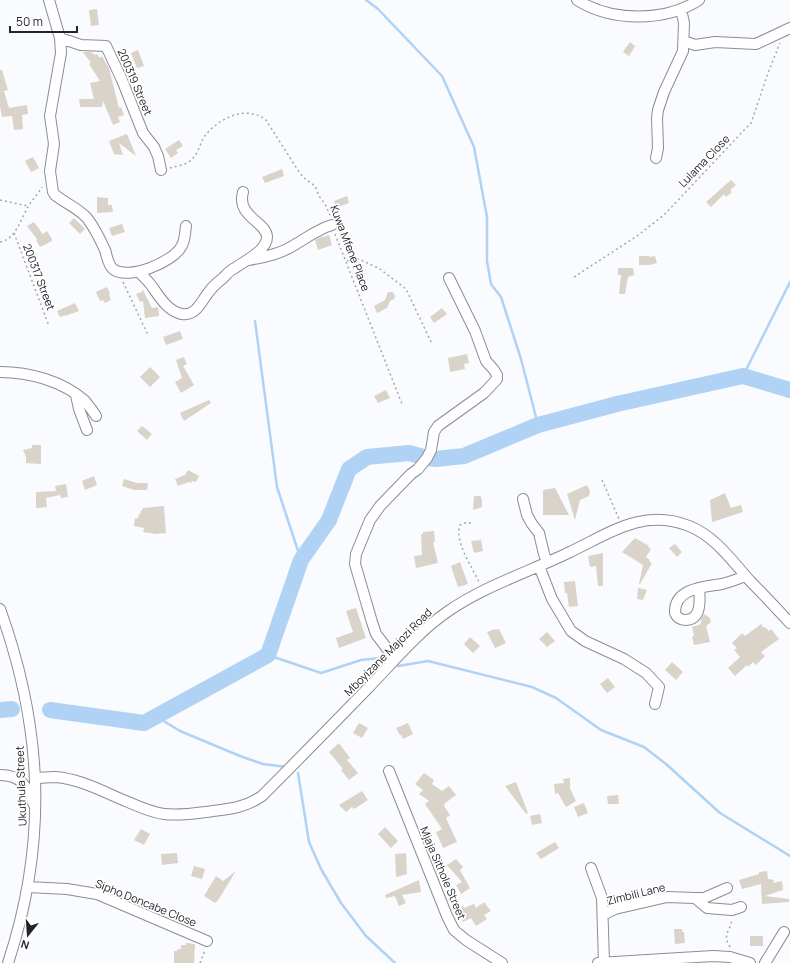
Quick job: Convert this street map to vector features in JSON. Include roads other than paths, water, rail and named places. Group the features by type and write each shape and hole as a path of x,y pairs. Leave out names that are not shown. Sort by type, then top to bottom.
{"street":[{"path":"49,0 60,38 60,63 50,116 54,144 50,171 53,192 87,218 97,234 110,266 118,272 139,272 157,265 175,254 182,247 186,226"},
{"path":"577,0 603,12 626,16 665,14 681,9 699,0"},
{"path":"656,158 658,148 658,110 664,92 683,52 684,23 681,9"},
{"path":"684,41 696,45 715,42 756,44 788,29"},
{"name":"200319 Street","path":"60,38 81,45 106,46 122,80 143,133 156,151 161,170"},
{"path":"139,272 167,306 176,312 188,314 193,312 198,308 209,292 233,268 248,260 262,249 267,239 266,233 251,218 243,206 242,198 244,192"},
{"path":"248,260 265,257 280,252 295,245 312,233 332,225"},
{"path":"396,659 376,634 355,564 356,554 370,520 380,506 411,474 418,469 427,458 434,432 438,426 484,393 496,379 497,375 486,361 475,331 449,278"},
{"path":"0,372 10,372 42,378 57,384 76,395 88,405 96,416"},
{"path":"76,395 87,430"},
{"path":"523,499 527,515 539,533 544,554 543,564 552,600 571,631 585,641 624,659 646,673 659,688 655,704"},
{"name":"Mboyizane Majozi Road","path":"36,778 54,777 70,780 84,784 134,805 164,814 198,813 243,806 262,796 396,659 445,613 483,591 623,526 646,520 672,521 688,526 707,536 731,559 745,576 790,623"},
{"path":"699,588 734,581 745,576"},
{"name":"Ukuthula Street","path":"0,609 16,656 23,683 34,752 36,778 35,832 28,887 18,931 8,963"},
{"name":"Mjaja Sithole Street","path":"389,772 454,930 466,940 502,963"},
{"path":"0,775 13,776 20,780 30,795 35,809"},
{"path":"591,868 602,898 604,963"},
{"name":"Sipho Doncabe Close","path":"28,887 67,889 97,894 207,941"},
{"name":"Zimbili Lane","path":"603,915 615,909 659,898 704,898 727,888"},
{"path":"695,898 707,908 732,910 741,907"},
{"path":"765,963 784,932"},
{"path":"598,963 665,961 712,956 730,957 750,963"}],"waterway":[{"path":"366,0 378,9 442,76 474,147 487,217 487,261 491,284 501,297 521,359 538,425"},
{"path":"743,376 790,282"},
{"path":"255,321 277,487 301,560"},
{"path":"50,710 144,723 268,655 301,560 329,520 349,469 367,457 409,453 436,459 464,456 538,425 617,404 743,376 790,390"},
{"path":"268,655 321,673 361,660 380,658"},
{"path":"398,666 428,661 532,687 556,698 601,730 644,747 666,764 720,813 790,856"},
{"path":"0,710 12,709"},
{"path":"157,717 180,731 240,756 263,764 287,767"},
{"path":"298,773 309,842 321,869 341,903 366,936 395,963"}]}
